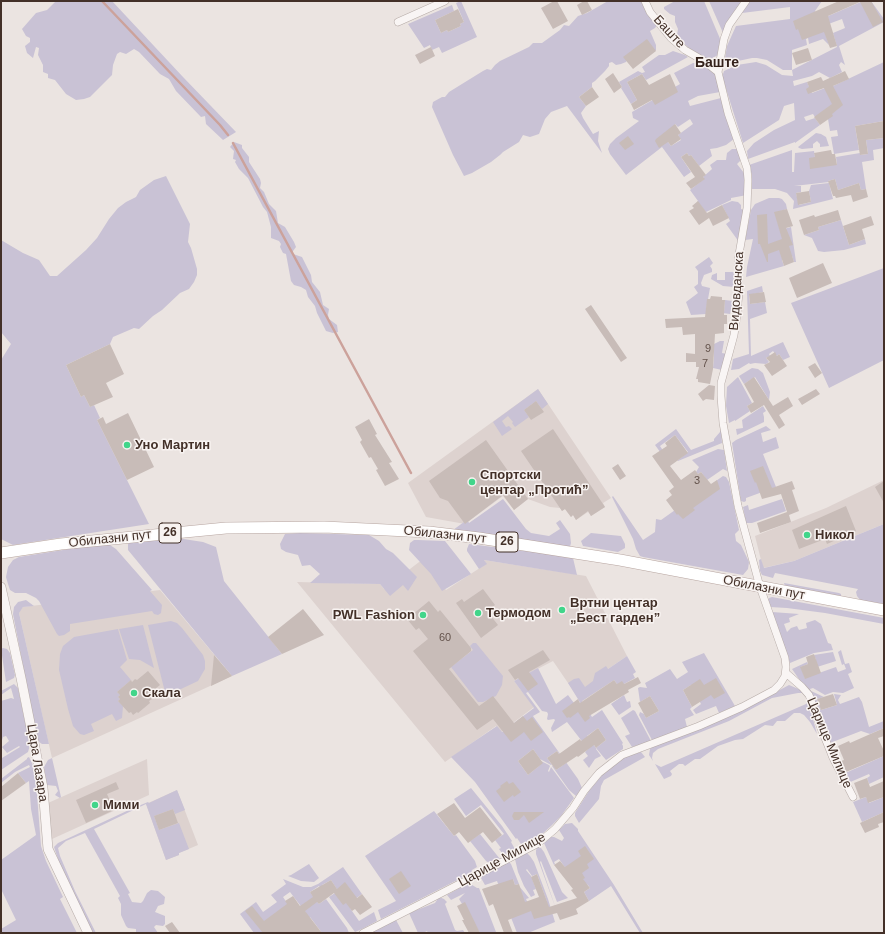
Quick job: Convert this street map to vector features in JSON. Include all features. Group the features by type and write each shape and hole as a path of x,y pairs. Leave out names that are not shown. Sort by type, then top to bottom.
{"main road":[{"name":"Обилазни пут","path":"5,552 61,544 226,528 316,527 429,532 567,551 884,610"},
{"path":"1,564 5,552"}],"street":[{"path":"398,22 445,1"},
{"name":"Баште","path":"645,1 650,12 671,38 685,50 704,61 718,72"},
{"name":"Видовданска","path":"746,1 729,25 724,39 718,72 728,113 747,168 748,180 747,208 738,260 739,293 735,328 721,383 723,422 738,506 760,587"},
{"name":"Цара Лазара","path":"1,587 23,685 43,788 48,849 88,933"},
{"path":"760,587 785,658 786,673"},
{"name":"Царице Милице","path":"363,933 537,844 554,829 573,808 584,791 599,773 622,755 699,726 755,700 774,690 780,684 786,673 809,695 833,758 853,797"}],"shaded area":[{"path":"56,1 112,1 236,132 223,140 206,124 205,116 201,117 176,91 169,79 160,74 139,52 134,49 126,54 120,52 117,54 113,65 112,75 90,97 76,100 66,94 55,80 48,78 48,74 43,72 43,65 38,55 39,48 36,47 33,58 27,53 25,46 30,42 30,38 26,36 22,29 36,13 47,10"},
{"path":"461,1 477,37 442,53 439,47 432,50 430,45 424,48 408,24 452,5 454,11 435,20 441,33 447,30 448,32 461,26 460,24 464,22 456,3"},
{"path":"608,1 641,1 657,25 650,31 656,45 656,50 654,52 630,56 626,62 621,64 616,65 612,62 609,63 609,66 605,71 592,83 592,87 579,97 586,106 581,113 583,118 593,134 599,131 598,141 602,153 567,106 551,112 545,119 539,134 530,137 523,135 519,142 491,162 464,176 432,107 433,102 445,97 449,92 483,71 487,69 491,70 500,61 529,47 533,43 542,43 560,30 564,25 569,26 578,16 587,13"},
{"path":"675,1 704,1 721,41 718,55 709,60 690,49 682,42 677,35 678,29 675,22 675,16 664,9 664,7"},
{"path":"709,1 743,1 724,35"},
{"path":"750,1 822,1 815,11 819,20 863,1 871,1 884,19 884,22 839,46 845,65 841,62 839,65 842,72 830,78 819,72 812,76 793,81 794,86 807,82 812,93 829,88 884,62 884,121 855,126 859,150 834,154 831,137 838,136 837,130 830,131 828,119 815,117 813,114 804,117 806,121 815,118 820,125 795,143 748,159 747,151 754,143 774,130 795,120 794,103 784,106 779,120 743,143 723,79 724,71 737,65 756,62 766,65 782,75 793,76 792,70 783,70 767,60 757,58 724,64 727,46 736,26 790,19 790,7 742,13","holes":["842,19 845,28 833,33 837,47 792,70 792,50 807,45 806,39 808,38 809,44 823,39 829,45 823,26"]},
{"path":"673,51 688,57 646,80 642,74 627,82 637,100 631,104 619,82 638,71 642,73 645,72 642,67 659,55 665,55"},
{"path":"693,63 698,63 716,73 720,92 698,96 688,101 690,106 721,98 734,139 726,145 710,149 712,156 699,166 691,155 689,156 687,153 681,157 691,172 684,177 662,147 626,175 610,154 608,149 610,144 639,121 633,118 632,112 680,84 674,73","holes":["690,119 693,124 678,135 681,140 671,146 668,142 675,124 678,127"]},
{"path":"816,133 826,137 829,146 820,147 820,144 817,141 813,144 813,148 802,149 798,147"},
{"path":"884,138 884,148 873,150 874,160 862,162 866,189 861,190 859,183 838,190 835,179 828,181 829,182 794,186 801,186 801,192 796,193 799,205 811,202 809,191 811,185 829,183 833,199 793,209 794,201 787,193 775,189 752,189 752,175 749,165 792,150 792,172 794,172 795,153 814,151 815,157 837,165 836,157 860,153 860,155 868,154 866,140"},
{"path":"234,142 242,145 242,148 249,157 249,162 260,179 260,188 264,192 269,204 276,211 278,223 285,227 294,242 296,247 293,254 302,257 311,275 312,282 320,292 323,305 329,309 329,319 337,325 338,332 333,333 326,331 315,306 308,297 306,290 294,285 291,281 286,254 283,253 279,241 271,238 271,227 267,212 248,178 239,169 235,162 236,160 233,159 234,151 230,147"},
{"path":"732,149 739,149 742,159 737,164 744,173 746,173 747,195 731,198 731,200 706,212 697,202 698,201 690,190 704,179 703,177 712,169 710,165 717,160 726,160 727,153"},
{"path":"166,176 190,224 188,242 197,269 197,275 194,282 189,289 180,293 139,329 134,328 113,337 110,344 66,365 81,397 84,395 90,407 94,405 100,418 97,420 149,524 13,545 1,539 1,360 11,344 1,332 1,240 23,253 39,260 50,276 57,276 97,238 118,208 136,197 140,190 154,180"},
{"path":"769,198 782,199 786,204 787,209 775,213 780,230 791,227 796,262 794,262 792,256 782,260 784,266 746,277 753,239 745,240 751,210 755,204"},
{"path":"732,201 738,202 741,205 741,209 744,210 739,242 726,224 730,221 722,205"},
{"path":"841,220 849,245 865,239 866,244 844,250 824,252 818,251 812,238 804,235 819,230 818,227"},
{"path":"709,257 713,263 710,266 712,272 704,275 701,283 702,286 710,288 706,310 724,312 725,300 733,301 730,314 707,311 706,314 691,315 686,302 698,293 694,287 698,284 698,271 695,267"},
{"path":"884,268 884,360 829,388 791,303"},
{"path":"725,272 734,272 734,287 723,286 711,279 712,275 717,273 717,280 725,280"},
{"path":"762,286 763,292 749,295 750,304 765,302 767,313 750,319 751,356 783,342 790,357 783,360 779,354 777,356 773,351 769,354 770,356 766,358 769,362 766,364 749,363 739,369 731,370 733,359 749,354 747,291"},
{"path":"724,341 722,353 727,354 722,370 713,368 714,344"},
{"path":"752,368 758,369 763,373 770,392 769,400 755,377 744,384 739,376"},
{"path":"738,377 752,403 747,406 750,411 735,421 729,423 726,406 727,387"},
{"path":"538,389 611,498 603,503 605,507 591,516 588,512 576,520 573,515 571,517 565,509 562,511 560,508 550,507 528,499 514,510 503,496 465,524 426,517 408,483"},
{"path":"538,389 548,404 542,409 536,401 524,410 529,417 515,427 508,416 502,421 506,427 509,426 512,429 502,436 493,422"},
{"path":"763,406 766,411 763,413 764,422 737,435 736,429 743,428 742,420"},
{"path":"766,426 771,430 761,433 763,442 776,437 779,448 763,454 776,487 746,498 746,501 744,502 741,501 732,443"},
{"path":"721,428 722,443 678,461 688,452 675,435 660,446 670,461 669,464 655,445 676,429 691,450 714,441"},
{"path":"718,449 724,450 727,471 723,469 707,480 701,472 698,474 696,472 699,467 692,460"},
{"path":"494,452 503,495 468,521 469,523 503,499 526,529 531,533 549,536 560,529 556,523 560,520 570,534 570,547 453,530 464,522"},
{"path":"723,476 726,477 729,482 739,530 735,534 736,541 741,545 749,562 748,569 743,575 640,556 612,497 613,496 643,540 655,532 656,519 661,520"},
{"path":"884,480 884,524 794,561 763,568 755,536 826,508"},
{"path":"782,499 786,511 752,523 746,523 743,507 748,505 749,510"},
{"path":"884,524 884,604 860,600 856,592 858,589 775,573 773,578 762,575 760,571 759,560 761,559 764,568 794,561"},
{"path":"591,533 621,536 625,544 625,548 618,552 583,546 581,541"},
{"path":"285,534 369,535 393,553 417,577 408,591 403,585 390,596 380,584 310,583 320,574 310,565 302,566 298,555 281,549 280,544"},
{"path":"177,538 203,542 216,547 224,581 282,654 232,676 128,550 128,544 131,541"},
{"path":"414,540 445,541 471,574 442,591 431,574 409,550 410,543"},
{"path":"107,543 116,549 152,590 150,591 162,605 161,613 158,615 154,614 152,611 70,624 70,631 59,636 36,598 26,593 15,593 10,590 6,577 8,567 13,560 19,557"},
{"path":"469,544 573,558 577,575 484,560 487,564 479,569 467,551"},
{"path":"423,559 446,590 486,564 484,560 586,576 627,656 608,669 614,680 581,702 553,661 514,681 534,707 501,732 496,726 445,762 297,582 380,584 384,589"},
{"path":"784,583 839,593 841,596 785,586"},
{"path":"160,590 232,676 52,758 19,613 20,610 23,607"},
{"path":"772,597 884,618 884,624 825,613 770,607 768,600"},
{"path":"26,600 34,606 23,607 19,613 49,744 42,744 37,738 13,614 14,607 18,602"},
{"path":"772,612 799,614 789,618 790,622 784,624 787,632 791,628 797,626 799,630 807,628 806,623 815,620 821,624 828,643 831,644 833,650 814,653 790,663"},
{"path":"171,621 177,623 182,628 203,655 205,669 198,681 166,696 148,625"},
{"path":"143,625 154,668 140,660 129,659 119,629"},
{"path":"118,629 127,660 120,667 131,680 117,692 120,695 118,697 120,699 118,701 123,706 122,718 116,721 112,714 91,724 94,731 84,735 80,734 73,726 68,709 59,670 60,654 63,646 74,637"},
{"path":"473,643 476,643 503,676 502,685 496,696 483,702 478,702 451,667 473,650 470,646"},
{"path":"1,649 7,649 10,653 15,675 14,678 6,682"},
{"path":"841,650 845,664 849,663 852,672 848,674 854,688 843,693 833,692 825,695 813,688 810,689 811,691 824,697 817,699 821,710 837,705 834,694 841,695 838,700 840,704 859,697 862,702 869,727 884,721 884,728 870,734 861,731 830,743 811,692 801,682 792,669 807,662 808,664 801,667 805,678 813,662 816,660 814,655 833,652 836,661 817,667 819,673 836,667 838,672 846,669 844,664 842,665 838,652"},
{"path":"704,653 735,706 719,713 716,706 696,714 693,710 701,704 691,685 683,690 692,707 690,709 694,715 685,719 687,727 652,740 639,715 640,712 644,714 646,718 659,711 650,696 640,702 638,688 647,688 645,683 670,669 677,679 688,672 682,662"},
{"path":"627,656 636,672 633,674 635,678 624,684 617,684 614,680 582,701 592,717 602,710 623,743 623,749 606,760 596,748 601,756 595,759 589,768 583,760 588,756 585,752 588,749 567,722 552,732 551,728 555,720 548,720 547,712 542,711 528,692 526,693 540,712 533,716 578,779 582,788 576,796 569,790 552,766 553,765 556,770 566,763 557,751 547,758 552,765 540,759 533,749 518,761 528,775 539,766 541,761 549,765 548,771 549,772 551,767 574,798 561,816 551,826 523,847 475,782 451,757 497,726 502,732 534,708 514,681 538,668 556,704 568,695 577,707 581,704 568,683 579,678 585,687 593,681 595,673 606,666 608,669","holes":["598,728 606,740 596,748 587,736"]},
{"path":"14,684 18,688 30,745 28,752 1,770 1,757 2,758 20,747 19,746 7,753 2,747 9,741 6,736 3,737 1,743 1,701 11,698 14,699 11,688 1,695 1,691"},
{"path":"789,685 801,690 807,697 802,693 798,693 772,698 729,721 658,749 653,753 653,761 649,755 652,747 737,713"},
{"path":"624,695 627,702 630,701 631,707 619,715 611,704"},
{"path":"808,700 817,734 804,715 794,713 785,721 777,721 773,726 765,725 743,739 718,746 700,759 695,759 685,766 683,764 679,764 670,771 672,774 671,776 664,779 655,764 661,767 806,704"},
{"path":"633,710 635,711 651,741 632,747 625,736 630,734 621,718"},
{"path":"641,752 645,757 604,780 601,786 599,799 579,823 575,813 589,791 602,775 615,763 628,756"},
{"path":"884,756 884,777 869,784 867,778 870,776 869,774 848,783 843,774"},
{"path":"29,757 34,767 41,846 46,861 63,897 60,899 77,933 1,933 1,929 16,920 1,889 1,860 36,835 31,809 29,781 26,783 18,773 30,767 29,765 15,772 1,783 1,779"},
{"path":"52,758 60,798 55,795 58,791 56,786 47,785 44,767 48,760"},
{"path":"147,759 149,795 52,839 48,803"},
{"path":"471,788 502,826 512,841 511,842 516,851 505,857 495,840 504,834 481,805 466,816 454,799"},
{"path":"177,790 198,845 166,860 146,804"},
{"path":"177,790 185,810 175,814 173,809 154,816 159,830 179,823 189,849 179,853 179,855 166,860 146,804 94,829 130,893 128,894 132,902 141,903 147,893 151,890 158,891 165,897 164,904 158,906 155,912 165,916 165,924 163,926 156,925 154,927 158,933 136,933 136,929 128,928 126,926 121,915 121,904 118,898 120,896 85,833 66,841 58,848 75,891 96,933 92,933 60,865 54,847 58,843 131,809 148,802 149,803"},
{"path":"866,797 869,803 884,797 884,812 862,822 853,802"},
{"path":"434,811 454,836 456,835 475,861 477,867 472,870 471,873 381,919 378,910 396,901 365,856"},
{"path":"572,823 578,829 643,933 640,933 611,886 589,901 584,892 590,888 588,885 569,873 559,859 554,862 554,865 544,843 551,837 562,841 564,838 559,830 565,824"},
{"path":"480,834 500,859 493,863 489,863 470,841"},
{"path":"538,847 544,852 562,892 568,898 557,902 541,861 540,862 556,909 536,854"},
{"path":"527,853 534,862 555,922 528,933 517,933 497,881 485,885 481,878 482,876 509,862 519,884 515,885 513,879 508,897 519,886 529,898 526,899 530,908 547,902 537,874 532,876 527,869 526,870 531,876 536,889 533,890 535,895 531,897 518,872 515,859"},
{"path":"309,864 319,878 314,882 301,881 288,876 291,875"},
{"path":"343,867 362,894 351,902 353,906 350,908 359,921 374,912 377,921 362,929 355,932 329,897 338,891 331,880 322,885 322,891 319,886 310,892 319,904 326,899 349,933 322,933 310,917 301,923 306,913 290,892 283,897 291,909 262,933 254,933 240,914 256,902 263,912 277,902 271,895 286,884 283,879 303,887 311,887"},
{"path":"469,883 479,888 496,932 495,933 480,933 459,899 465,893 451,900 447,895"},
{"path":"439,897 447,902 445,904 455,930 463,930 465,933 428,933 427,931 418,933 409,913 435,903"},
{"path":"396,920 403,933 370,933"}],"building":[{"path":"554,1 557,1 568,21 553,29 541,8"},
{"path":"587,1 592,10 582,15 577,5"},
{"path":"839,1 871,1 883,22 873,27 860,2 828,16 837,46 830,48 824,32 802,40 793,21"},
{"path":"458,9 464,22 460,24 461,26 448,32 447,30 441,33 435,20"},
{"path":"647,39 656,51 633,69 623,57"},
{"path":"431,47 435,56 420,64 415,55"},
{"path":"808,48 812,60 796,65 792,53"},
{"path":"845,71 849,79 833,86 843,105 832,114 833,116 820,125 814,117 832,104 824,88 808,94 806,89 809,87 807,82 821,77 823,81"},
{"path":"613,73 622,87 614,93 605,79"},
{"path":"642,74 649,85 670,74 678,92 655,105 652,100 634,110 631,104 637,100 627,82"},
{"path":"592,87 599,97 586,106 579,97"},
{"path":"884,121 884,138 866,140 868,154 860,155 855,126"},
{"path":"675,124 681,133 678,135 681,139 671,146 668,142 659,148 655,141 656,139"},
{"path":"628,136 634,144 625,150 619,143"},
{"path":"831,150 832,154 835,154 837,165 810,169 809,158 815,157 814,153"},
{"path":"687,153 689,156 691,155 706,175 703,177 705,179 691,189 686,183 695,177 681,157"},
{"path":"835,179 838,190 859,183 861,190 866,189 868,197 853,202 851,195 836,198 833,196 828,181"},
{"path":"809,191 811,202 798,205 796,193"},
{"path":"698,201 707,213 722,205 729,218 713,226 709,218 699,225 689,211 694,208 692,206"},
{"path":"787,209 793,226 786,228 793,245 789,246 794,262 784,266 779,250 768,254 767,262 760,244 758,244 757,215 767,214 768,244 782,239 774,212"},
{"path":"838,210 841,220 818,227 819,230 804,235 799,220"},
{"path":"871,216 874,225 862,229 865,239 849,245 843,226"},
{"path":"823,263 832,283 797,298 789,278"},
{"path":"764,292 766,302 750,304 749,294"},
{"path":"711,296 722,297 722,300 725,300 724,315 727,315 727,324 724,324 724,333 715,334 713,369 710,384 698,382 698,379 696,379 699,367 696,367 696,362 686,362 686,353 695,354 695,334 683,335 682,327 666,328 665,319 705,317 707,299 710,299"},
{"path":"591,305 627,358 621,362 585,309"},
{"path":"110,344 124,374 106,383 113,397 90,407 84,395 81,397 66,365"},
{"path":"775,352 777,356 779,354 787,366 772,376 764,365 770,362 766,358"},
{"path":"815,363 822,373 815,378 808,367"},
{"path":"754,377 773,406 788,397 793,406 779,415 785,425 779,429 764,405 751,413 747,406 754,402 744,384"},
{"path":"709,385 715,386 714,400 706,399 703,401 698,394"},
{"path":"816,389 820,394 802,405 798,399"},
{"path":"536,401 544,412 531,420 524,410"},
{"name":"Уно Мартин","path":"128,413 154,467 127,480 97,420 103,417 106,424"},
{"path":"369,419 377,434 375,435 392,462 389,463 399,479 385,486 376,470 378,469 371,457 369,458 360,442 362,440 355,427"},
{"path":"553,429 605,507 591,516 588,511 576,520 573,515 571,517 565,509 562,511 521,451"},
{"path":"675,435 688,453 670,466 681,480 695,470 698,474 701,472 711,484 717,480 720,489 693,508 695,510 683,519 678,514 677,515 666,500 672,495 669,491 674,487 652,456 667,446 665,443"},
{"name":"Спортски центар „Протић”","path":"486,440 528,499 514,510 503,495 465,524 448,501 440,498 429,481"},
{"path":"618,464 626,476 620,480 612,468"},
{"path":"763,466 772,488 792,481 795,489 792,490 799,511 789,515 791,522 760,533 757,523 787,512 781,494 762,499 750,471"},
{"path":"884,481 884,503 875,487"},
{"path":"846,506 856,531 827,544 825,539 799,549 792,530"},
{"name":"Термодом","path":"483,589 495,605 487,611 498,625 481,638 456,603 462,599 464,602"},
{"path":"429,601 438,612 440,610 471,648 471,651 449,669 479,706 493,696 514,723 523,716 527,721 532,717 543,732 531,741 524,732 511,742 493,719 477,730 413,651 428,639 419,628 416,630 407,619"},
{"path":"303,609 324,635 282,654 268,637"},
{"path":"543,650 550,660 529,672 538,684 528,691 518,678 515,680 508,670"},
{"path":"814,654 821,673 805,679 800,667 808,664 806,657"},
{"path":"214,655 232,676 211,686"},
{"name":"Скала","path":"148,671 160,685 150,693 152,695 150,696 152,699 149,701 150,703 138,713 137,712 133,715 131,712 129,713 118,701 120,699 118,697 120,695 117,692 131,680 132,682 135,679 137,680"},
{"path":"638,677 641,683 589,716 590,718 585,722 578,712 570,718 567,718 562,711 578,699 580,703 614,680 617,684 622,681 624,684"},
{"path":"716,678 725,693 714,699 711,695 692,707 683,690 700,679 704,685"},
{"path":"833,694 837,705 821,710 817,699"},
{"path":"650,696 659,711 646,718 638,703"},
{"path":"598,728 606,740 596,748 594,745 578,757 577,756 556,770 547,758 557,751 559,754 580,739 581,741"},
{"path":"884,728 884,736 878,738 884,751 884,756 846,772 841,761 844,760 838,746 849,741 850,743"},
{"path":"533,749 543,763 528,775 518,761"},
{"path":"18,773 26,783 1,801 1,787"},
{"path":"867,778 870,787 884,781 884,797 868,803 866,797 860,799 854,783"},
{"path":"507,781 509,784 513,782 521,792 514,797 513,795 504,802 496,791"},
{"name":"Мими","path":"116,782 119,789 107,794 114,810 86,823 76,800"},
{"path":"454,803 465,818 480,807 502,835 492,843 483,832 468,843 459,832 454,836 437,814"},
{"path":"173,809 178,823 159,830 154,816"},
{"path":"514,812 544,812 529,823 524,815 519,820 514,820 512,816"},
{"path":"884,812 884,822 878,824 879,827 865,833 860,823"},
{"path":"585,846 594,859 587,864 589,868 582,873 585,878 583,879 590,888 584,892 589,901 576,909 578,914 560,920 557,913 534,919 531,911 508,920 513,933 504,933 493,904 489,906 482,889 513,879 515,885 519,884 525,902 539,897 531,877 537,874 549,907 577,898 571,890 573,889 554,865 560,861 565,867 581,856 578,851"},
{"path":"401,871 411,886 399,894 389,879"},
{"path":"331,880 337,889 345,882 357,898 362,894 372,907 360,915 355,909 352,911 346,903 343,905 334,893 319,904 317,902 305,911 322,933 263,933 245,911 252,906 264,921 287,904 285,901 293,896 300,906 313,897 310,892"},
{"path":"465,902 480,933 469,933 462,920 464,920 457,906"},
{"path":"172,922 180,933 170,933 165,926"}],"waterway":[{"path":"102,1 228,135"},
{"path":"233,143 411,473"}],"place":[{"name":"Уно Мартин","path":"127,445"},
{"name":"Спортски центар „Протић”","path":"472,482"},
{"name":"Никол","path":"807,535"},
{"name":"Вртни центар „Бест гарден”","path":"562,610"},
{"name":"Термодом","path":"478,613"},
{"name":"PWL Fashion","path":"423,615"},
{"name":"Скала","path":"134,693"},
{"name":"Мими","path":"95,805"}],"district":[{"name":"Баште","path":"717,63"}]}
